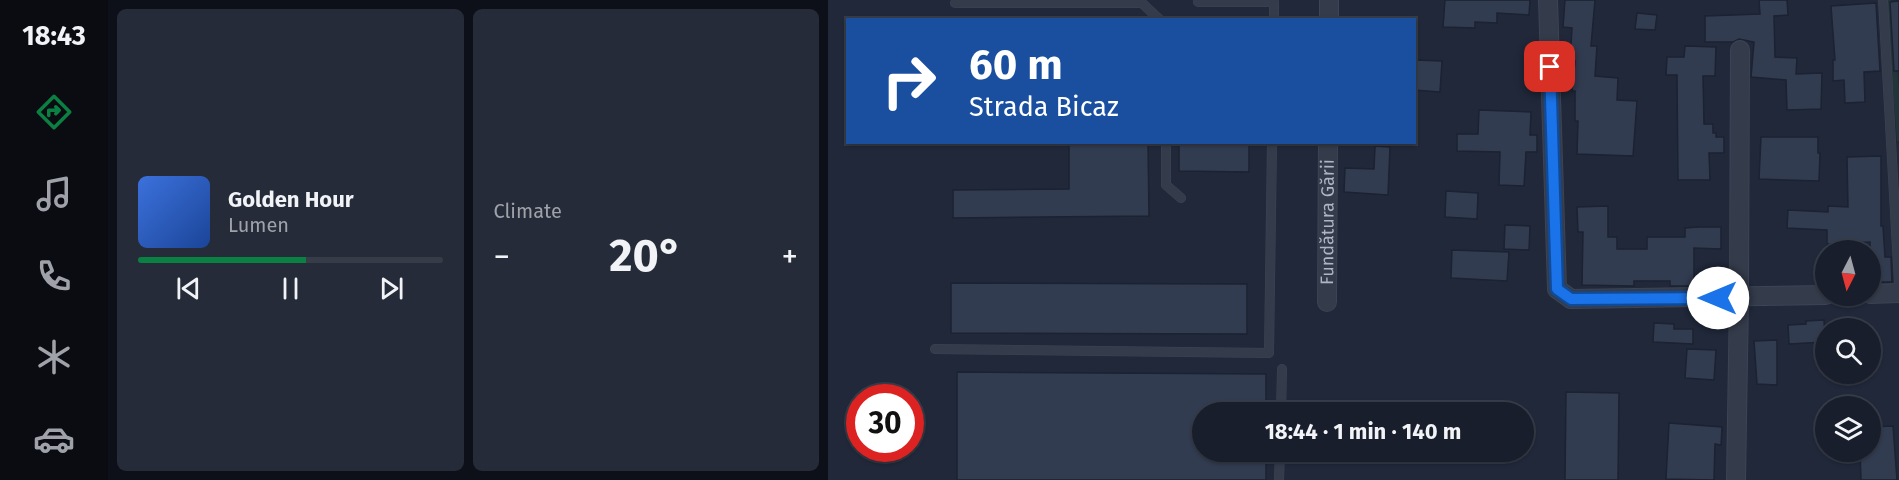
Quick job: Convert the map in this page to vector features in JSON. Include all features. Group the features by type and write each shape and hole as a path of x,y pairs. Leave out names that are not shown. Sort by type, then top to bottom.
{"street":[{"path":"1329,0 1329,18"},
{"path":"1548,0 1557,289 1571,299 1815,295"},
{"path":"1736,480 1740,51"},
{"name":"Fundătura Gării","path":"1327,302 1328,144"},
{"path":"1881,294 1899,293"}],"lane":[{"path":"1883,0 1899,283"},
{"path":"1198,2 1274,2 1274,18"},
{"path":"955,3 1142,3 1158,18"},
{"path":"1166,144 1166,185 1181,198"},
{"path":"935,349 1269,353 1272,144"},
{"path":"1281,402 1282,369"},
{"path":"1279,480 1280,462"}],"shaded area":[{"path":"1886,0 1891,0 1899,89 1899,141 1897,141"}],"building":[{"path":"1445,0 1530,0 1529,15 1497,13 1497,23 1475,22 1475,28 1443,27"},
{"path":"1565,0 1595,0 1591,46 1597,46 1595,76 1618,78 1617,100 1637,101 1633,156 1577,154 1578,121 1575,121 1575,91 1572,91 1575,61 1570,60 1572,28 1563,27"},
{"path":"1759,0 1787,0 1788,15 1774,16 1775,57 1797,58 1796,74 1822,73 1821,109 1787,110 1786,80 1751,77 1754,42 1739,39 1733,42 1705,42 1705,16 1760,14"},
{"path":"1899,1 1899,71 1894,71 1890,2"},
{"path":"1876,3 1880,71 1864,72 1865,102 1845,103 1844,80 1833,81 1833,60 1835,60 1831,6"},
{"path":"1637,13 1657,15 1655,30 1635,29"},
{"path":"1685,46 1716,47 1715,76 1703,76 1704,124 1713,124 1713,133 1716,133 1716,137 1724,137 1724,153 1709,153 1710,180 1678,180 1677,75 1666,75 1667,57 1684,57"},
{"path":"1416,60 1442,61 1440,92 1416,90"},
{"path":"1479,110 1531,112 1530,135 1537,135 1537,152 1526,152 1524,186 1499,185 1500,152 1457,151 1457,134 1478,134"},
{"path":"1761,137 1818,137 1819,181 1759,179"},
{"path":"1069,144 1148,144 1149,216 953,218 953,190 1069,189"},
{"path":"1179,144 1249,144 1249,172 1179,171"},
{"path":"1375,146 1390,147 1388,195 1344,192 1345,168 1374,169"},
{"path":"1881,156 1881,226 1883,226 1885,257 1891,257 1892,282 1881,282 1881,240 1827,240 1827,230 1787,228 1788,210 1828,212 1828,206 1848,207 1847,157"},
{"path":"1446,191 1478,193 1477,219 1445,217"},
{"path":"1608,206 1608,237 1617,237 1617,249 1647,249 1647,237 1685,237 1685,228 1721,227 1721,249 1694,248 1694,286 1670,286 1670,281 1634,281 1634,286 1582,285 1583,232 1578,232 1577,207"},
{"path":"1505,225 1530,226 1529,250 1504,249"},
{"path":"1452,250 1509,252 1507,281 1451,278"},
{"path":"951,283 1247,284 1247,334 951,333"},
{"path":"1815,320 1815,343 1789,344 1788,325 1806,324 1806,321"},
{"path":"1654,323 1674,324 1674,329 1693,329 1693,344 1653,342"},
{"path":"1777,340 1777,385 1757,384 1754,341"},
{"path":"1687,349 1716,350 1714,380 1685,378"},
{"path":"957,372 1266,374 1266,402 1192,402 1192,462 1266,462 1266,480 957,480"},
{"path":"1566,392 1619,393 1618,480 1565,480"},
{"path":"1669,423 1722,427 1721,445 1715,444 1714,480 1666,479"},
{"path":"1893,426 1897,480 1861,480 1860,462 1881,462 1881,427"}],"route":[{"path":"1550,67 1557,289 1571,299 1718,298"}]}
